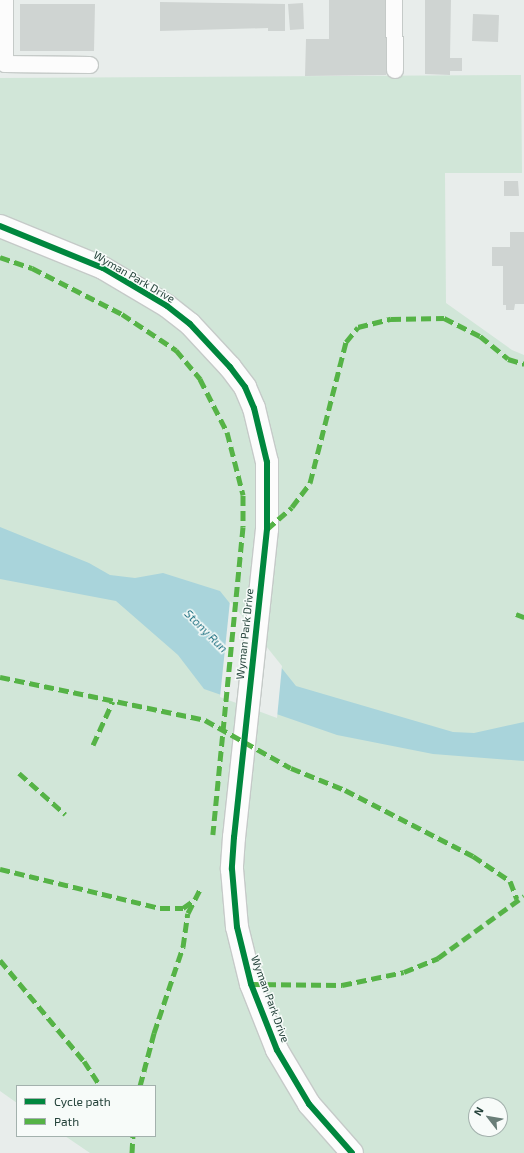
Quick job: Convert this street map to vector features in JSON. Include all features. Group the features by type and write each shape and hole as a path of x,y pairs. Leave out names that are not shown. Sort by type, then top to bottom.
{"street":[{"name":"Wyman Park Drive","path":"0,226 71,254 139,289 190,324 215,350 245,387 262,435 267,462 267,529 234,837 232,869 237,927 251,984 265,1023 277,1050 309,1104 352,1153"}],"lane":[{"path":"5,0 5,64 90,64"},
{"path":"394,0 395,70"}],"green space":[{"path":"521,75 522,173 445,173 446,303 512,350 524,355 524,1153 90,1153 66,1137 156,1137 156,1085 16,1085 16,1102 0,1091 0,78"}],"water":[{"name":"Stony Run","path":"0,527 89,563 110,575 135,578 163,573 220,591 296,686 453,732 474,733 524,722 524,761 433,754 337,735 204,689 178,655 116,601 0,579"}],"pier":[{"path":"230,601 282,666 277,718 220,697"}],"building":[{"path":"329,0 386,0 386,75 305,76 306,39 329,39"},
{"path":"425,0 451,0 450,58 462,58 462,71 450,71 450,75 425,74"},
{"path":"160,2 285,4 285,31 268,31 268,28 160,31"},
{"path":"303,3 304,29 290,30 288,4"},
{"path":"20,4 95,4 94,51 20,51"},
{"path":"473,14 499,15 498,42 472,41"},
{"path":"504,181 518,181 519,196 504,196"},
{"path":"510,232 524,232 524,304 515,304 514,310 506,310 506,305 503,305 503,266 492,266 492,247 510,247"}],"marked path":[{"path":"0,257 32,268 122,314 176,350 200,379 227,432 243,495 243,527 213,835"},
{"path":"267,529 292,507 310,483 346,342 358,327 391,319 444,318 480,336 508,359 524,364"},
{"path":"516,614 524,617"},
{"path":"0,677 205,720 291,768 345,790 473,856 510,881 517,899"},
{"path":"93,745 113,701"},
{"path":"19,773 65,814"},
{"path":"0,869 160,908 183,908 193,901"},
{"path":"140,1085 154,1033 183,947 188,913 201,887"},
{"path":"251,984 342,985 404,972 438,958 524,896"},
{"path":"0,960 84,1061 99,1085"},
{"path":"132,1153 133,1137"}],"cycle path":[{"path":"0,226 103,268 167,306 190,324 230,367 245,387 254,408 267,462 267,529 234,837 232,869 237,927 251,984 277,1050 309,1104 352,1153"}]}
